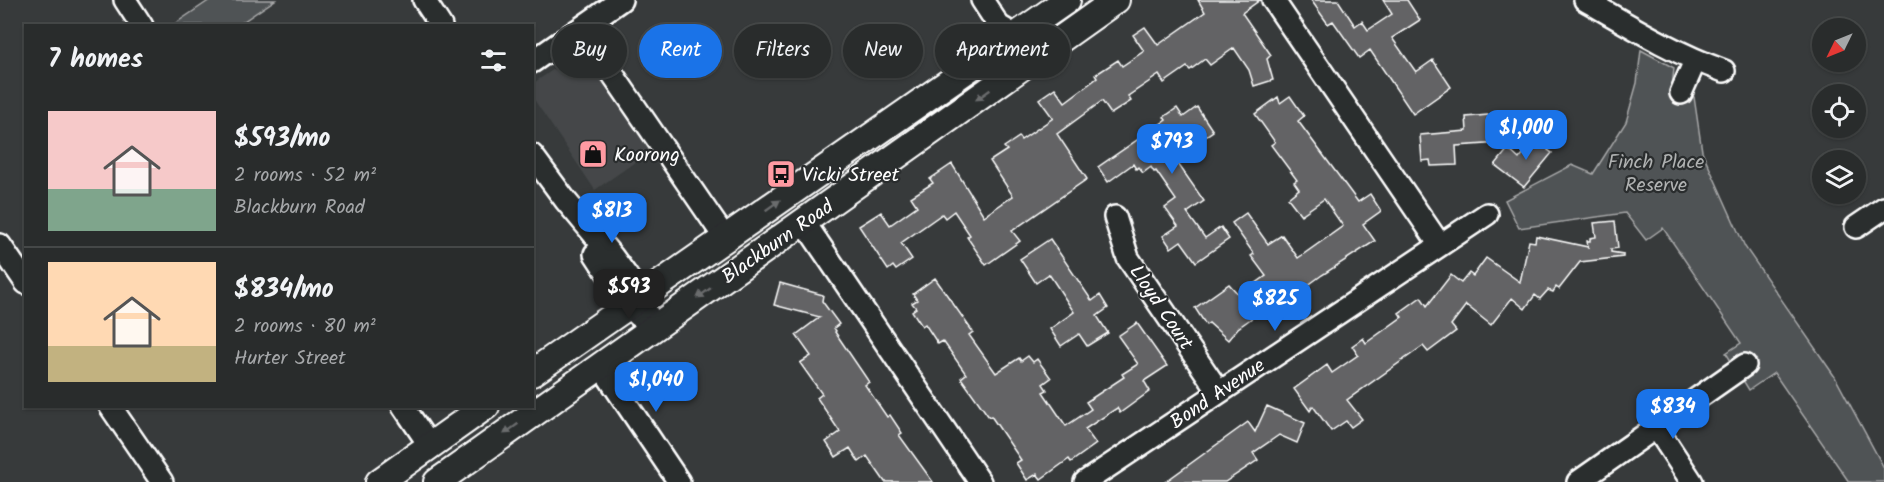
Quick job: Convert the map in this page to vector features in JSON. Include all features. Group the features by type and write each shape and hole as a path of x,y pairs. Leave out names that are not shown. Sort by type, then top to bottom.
{"main road":[{"name":"Blackburn Road","path":"1033,24 1067,0"},
{"name":"Blackburn Road","path":"437,482 1116,0"},
{"name":"Blackburn Road","path":"534,373 955,78"},
{"path":"379,482 483,408"}],"street":[{"path":"125,0 141,24"},
{"path":"423,0 440,24"},
{"path":"587,24 621,0"},
{"path":"982,0 998,24"},
{"path":"1273,0 1440,245"},
{"path":"1585,0 1695,61 1724,71"},
{"path":"534,61 552,48"},
{"path":"1681,93 1695,61"},
{"path":"615,78 725,238"},
{"path":"534,158 566,201 600,263 635,301 653,329"},
{"path":"1856,227 1884,208"},
{"name":"Bond Avenue","path":"1085,482 1487,214"},
{"name":"Lloyd Court","path":"1115,217 1128,258 1219,392"},
{"path":"804,222 980,482"},
{"path":"0,245 24,280"},
{"path":"1578,482 1745,365"},
{"path":"601,366 679,482"},
{"path":"111,408 162,482"},
{"path":"404,408 430,446"},
{"path":"1656,427 1692,482"}],"shaded area":[{"path":"552,70 552,78 610,78 657,147 595,190 534,99 534,83"}],"green space":[{"path":"210,0 275,0 239,24 174,24"},
{"name":"Finch Place Reserve","path":"1641,50 1674,68 1672,88 1694,97 1702,151 1745,247 1835,377 1884,468 1884,482 1849,482 1774,373 1749,390 1726,353 1741,343 1663,228 1646,240 1625,213 1519,228 1505,200 1572,165 1593,174 1626,122 1637,83"}],"building":[{"path":"1198,0 1260,0 1242,13 1271,55 1267,59 1273,80 1254,86 1249,70 1234,48 1210,65 1205,59 1190,70 1187,67 1164,83 1159,75 1128,96 1131,101 1111,114 1102,101 1057,134 1087,179 1012,231 1020,241 986,265 967,237 970,235 954,211 945,218 942,214 901,243 912,259 896,270 893,266 888,270 859,226 881,212 890,225 917,206 911,197 933,183 930,179 952,164 984,216 1013,196 990,161 1007,150 1004,147 1019,137 1021,140 1053,118 1039,99 1055,88 1065,102 1097,78 1095,75 1118,60 1122,66 1144,51 1133,35 1145,27 1158,45 1205,12"},
{"path":"1311,0 1338,0 1355,26 1362,21 1368,30 1392,14 1383,0 1407,0 1420,20 1392,38 1416,72 1433,60 1451,87 1413,114 1370,50 1359,58 1333,21 1328,24"},
{"path":"1290,96 1304,116 1298,121 1358,202 1370,194 1381,211 1363,224 1375,241 1322,275 1270,313 1266,308 1238,328 1228,340 1209,323 1206,325 1195,308 1229,284 1239,295 1266,276 1251,256 1254,254 1232,223 1246,213 1268,244 1282,235 1298,258 1343,226 1324,199 1301,215 1288,198 1299,189 1294,182 1297,180 1271,145 1275,142 1255,114 1278,97 1280,103"},
{"path":"1197,107 1213,131 1174,158 1204,201 1187,213 1205,238 1221,227 1229,239 1196,262 1181,241 1171,248 1163,236 1178,226 1165,208 1176,200 1156,171 1154,172 1151,167 1143,173 1133,164 1108,182 1098,167 1166,120 1164,117 1177,108 1183,117"},
{"path":"1499,114 1502,143 1456,146 1457,165 1431,166 1430,160 1422,161 1420,135 1467,131 1466,117"},
{"path":"1538,135 1552,145 1548,150 1552,153 1524,187 1495,165 1508,149 1519,159"},
{"path":"1615,221 1618,248 1611,249 1611,252 1623,254 1623,257 1580,262 1559,289 1556,287 1553,292 1548,290 1540,299 1535,295 1525,309 1512,298 1491,325 1466,305 1451,325 1456,331 1428,352 1423,346 1347,400 1362,419 1351,427 1346,421 1331,431 1313,406 1310,411 1294,389 1327,365 1332,373 1358,355 1352,346 1363,338 1366,343 1402,317 1399,313 1421,297 1427,306 1451,275 1461,283 1469,273 1473,276 1486,258 1520,282 1529,241 1535,242 1536,236 1588,247 1587,241 1596,237 1594,223"},
{"path":"1050,239 1092,301 1100,295 1108,308 1097,316 1108,333 1087,346 1079,334 1061,346 1050,329 1074,312 1049,274 1036,283 1020,259"},
{"path":"935,278 973,332 969,335 996,373 1019,358 1021,361 1028,356 1033,362 1037,359 1051,378 1043,384 1047,390 1043,392 1066,426 1091,409 1086,402 1124,377 1122,374 1138,364 1118,336 1137,323 1167,366 1144,381 1150,391 1120,413 1117,408 1085,429 1096,444 1071,462 1069,459 1041,479 1037,474 1027,480 1016,463 1021,460 961,378 966,374 943,341 938,344 925,324 922,326 912,311 916,308 912,303 917,300 913,294"},
{"path":"780,283 823,295 822,301 839,324 834,328 835,332 869,382 865,385 887,417 890,415 902,433 899,435 933,482 885,482 867,456 859,462 850,448 836,457 826,442 840,432 817,398 822,394 800,363 811,356 796,335 820,317 774,305"},
{"path":"1267,406 1305,423 1297,443 1279,435 1253,453 1258,460 1225,482 1165,482 1248,422 1255,432"}],"place":[{"name":"Koorong","path":"593,154"},
{"name":"Vicki Street","path":"781,174"}]}
